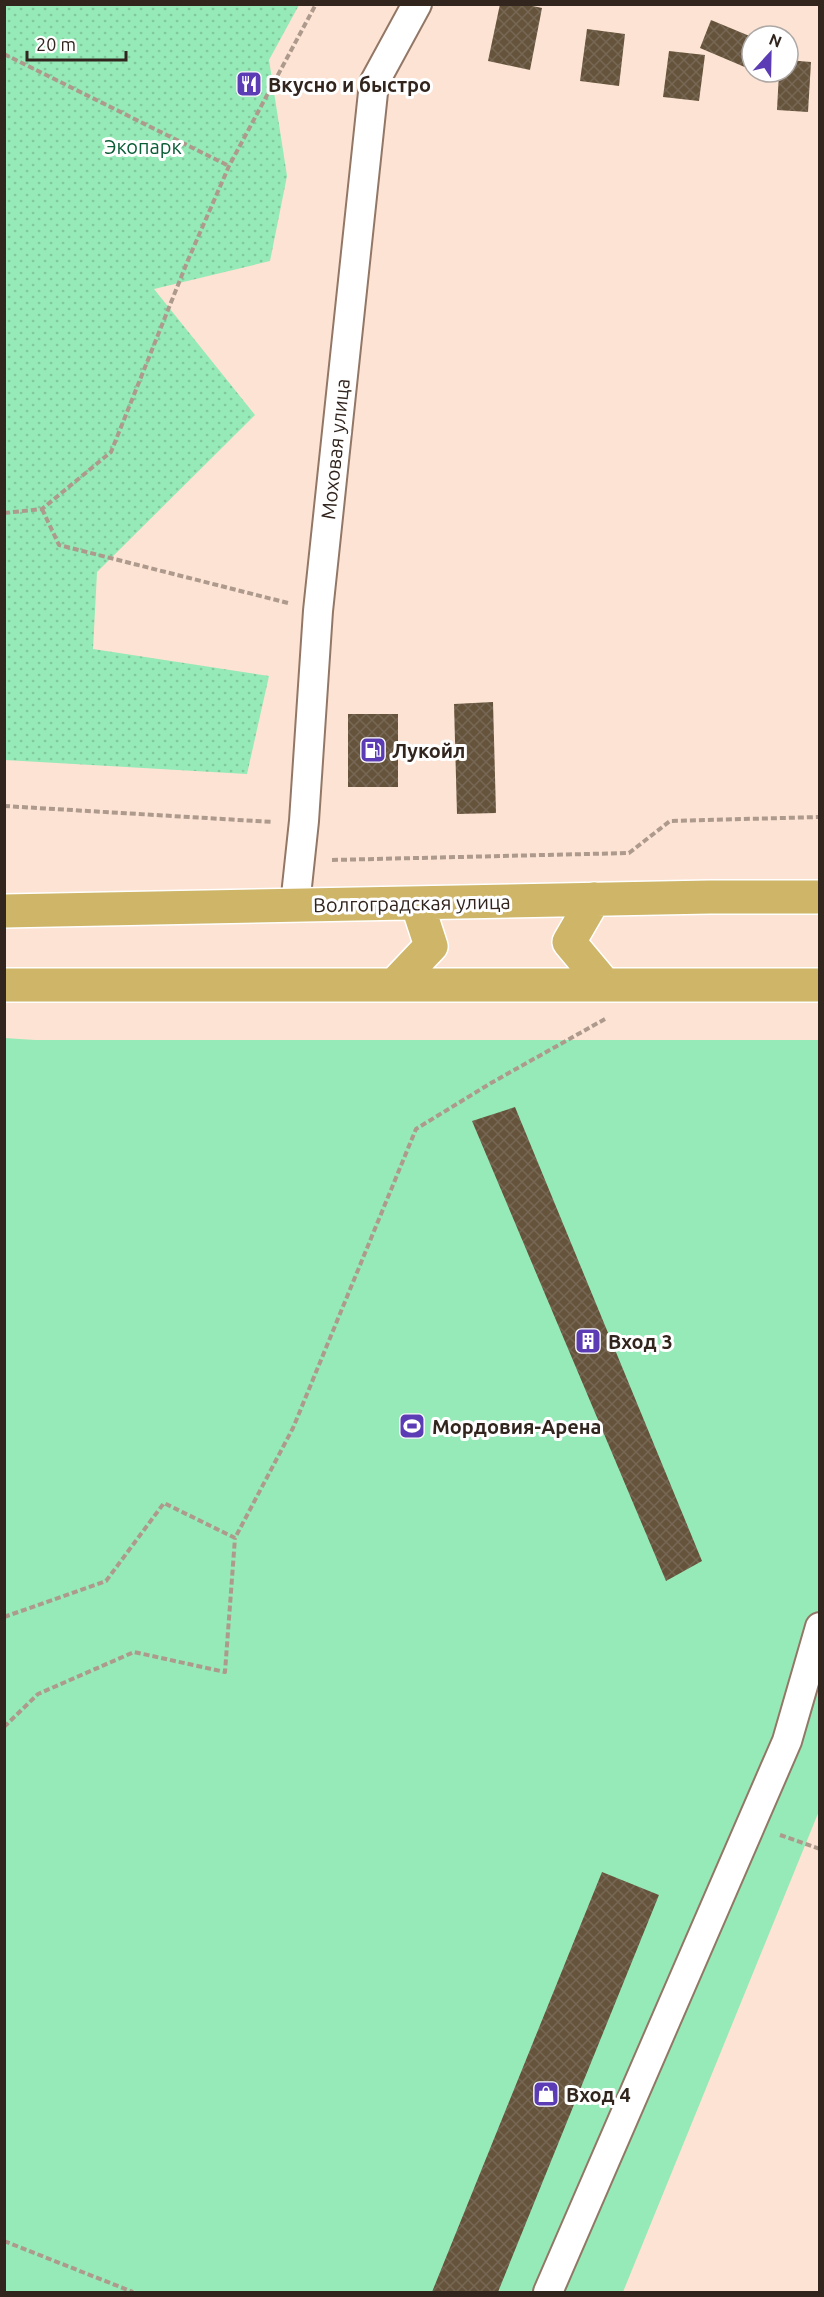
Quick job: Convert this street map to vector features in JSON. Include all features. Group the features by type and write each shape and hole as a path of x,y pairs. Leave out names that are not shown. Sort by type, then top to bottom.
{"main road":[{"name":"Волгоградская улица","path":"4,911 594,899 819,897"},
{"path":"594,899 569,942 608,1000"},
{"path":"394,985 431,946 417,903"},
{"path":"4,985 394,985 608,1000 819,985"}],"street":[{"name":"Моховая улица","path":"295,905 302,843 318,611 374,83 417,4"},
{"path":"548,2292 787,1741 819,1627"}],"path":[{"path":"4,513 42,510 111,452 188,260 229,166 316,4"},
{"path":"4,54 229,166"},
{"path":"42,510 59,545 318,611"},
{"path":"4,806 275,822 328,860 629,853 670,821 819,817"},
{"path":"4,1727 38,1694 134,1652 225,1672 235,1538 293,1428 416,1129 491,1083 608,1000"},
{"path":"4,1617 106,1581 164,1503 235,1538"},
{"path":"751,1824 819,1850"},
{"path":"4,2241 133,2292"}],"green space":[{"name":"Экопарк","path":"4,5 299,5 269,60 287,176 270,261 154,289 255,415 97,572 93,649 269,676 247,774 5,760"},
{"name":"Мордовия-Арена","path":"4,1038 35,1040 819,1040 819,1811 623,2292 5,2292"}],"building":[{"path":"500,4 523,4 542,8 530,70 488,61"},
{"path":"711,20 740,32 740,65 700,48"},
{"path":"587,29 625,34 619,86 580,81"},
{"path":"669,51 705,55 699,101 663,97"},
{"path":"800,61 811,62 808,112 777,110 778,84 800,84"},
{"path":"493,702 496,813 457,814 454,704"},
{"path":"348,714 398,714 398,787 348,787"},
{"name":"Вход 3","path":"515,1107 702,1561 666,1581 472,1121"},
{"name":"Вход 4","path":"602,1872 659,1895 498,2292 432,2292"}],"place":[{"name":"Вкусно и быстро","path":"249,84"},
{"name":"Лукойл","path":"373,750"},
{"name":"Вход 3","path":"588,1341"},
{"name":"Мордовия-Арена","path":"412,1426"},
{"name":"Вход 4","path":"546,2094"}]}
